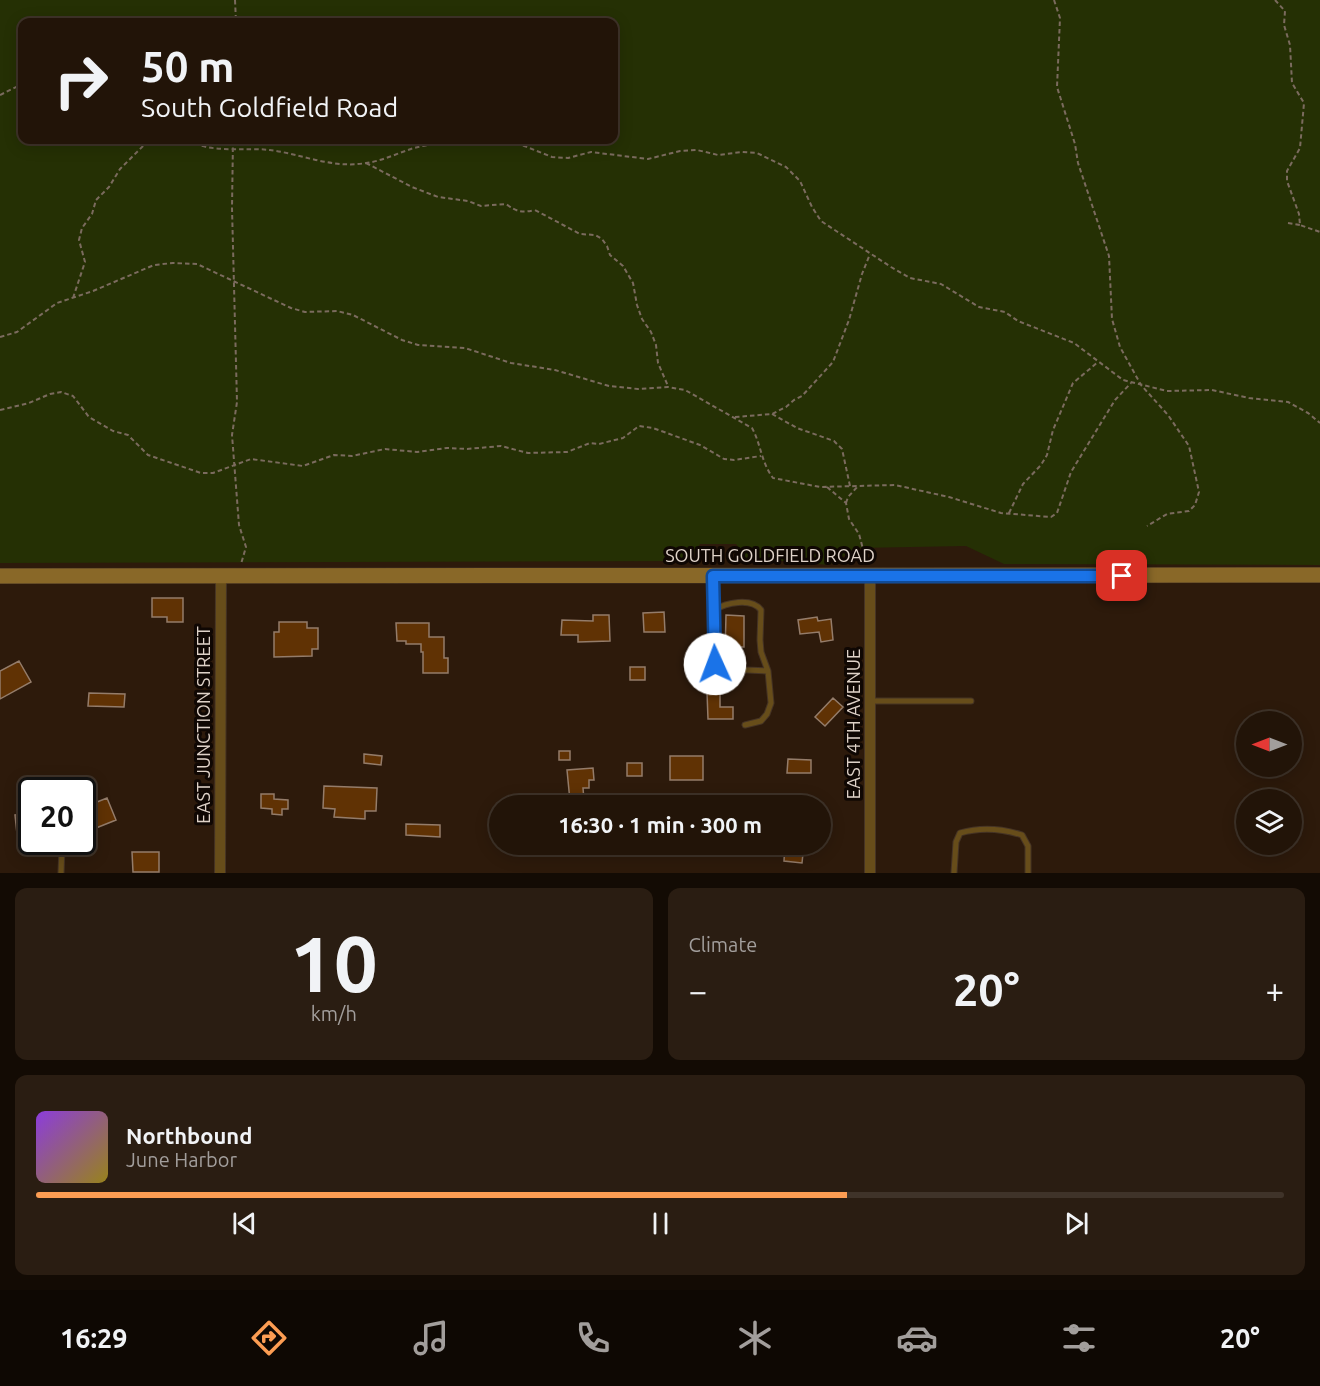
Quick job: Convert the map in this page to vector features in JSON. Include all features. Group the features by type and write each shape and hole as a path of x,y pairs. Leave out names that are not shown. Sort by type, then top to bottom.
{"main road":[{"name":"SOUTH GOLDFIELD ROAD","path":"0,576 1320,575"}],"street":[{"name":"EAST JUNCTION STREET","path":"220,873 221,576"},
{"name":"EAST 4TH AVENUE","path":"870,576 870,873"}],"lane":[{"path":"713,576 715,664 723,669 768,671"},
{"path":"714,610 735,603 759,606 762,618 761,652 768,671 771,703 767,714 761,721 745,725"},
{"path":"870,701 971,701"},
{"path":"954,873 956,842 960,833 977,828 1006,830 1022,834 1028,846 1028,873"},
{"path":"61,873 62,855"}],"path":[{"path":"235,0 236,18"},
{"path":"1054,0 1060,18 1057,87 1075,144 1078,163 1108,256 1112,319 1120,347 1142,385 1168,415 1189,446 1199,492 1195,505 1189,511 1167,514 1147,526"},
{"path":"1275,0 1285,11 1284,25 1290,45 1292,83 1304,103 1300,148 1287,171 1287,181 1300,225"},
{"path":"0,95 18,86"},
{"path":"73,298 85,262 79,240 82,228 92,214 96,200 109,187 120,169 145,144"},
{"path":"202,144 233,149 270,150 316,160 350,164 366,163 416,147 437,144"},
{"path":"233,144 237,402 232,435 239,525 246,547 241,561 241,576"},
{"path":"519,144 552,157 568,158 591,152 648,159 680,151 697,150 718,155 757,153 786,167 800,181 821,221 910,278 941,284 979,308 1005,312 1018,321 1074,343 1123,380 1131,383 1167,390 1212,390 1250,398 1288,402 1320,423"},
{"path":"366,163 412,187 438,197 468,201 481,206 506,204 522,213 535,210 580,234 602,239 610,255 623,266 633,283 637,305 656,345 658,363 668,387"},
{"path":"1288,223 1320,232"},
{"path":"735,417 772,414 801,396 833,362 870,254"},
{"path":"0,337 17,332 57,303 153,265 197,264 291,308 305,312 337,312 353,315 402,340 418,345 465,348 511,363 555,370 609,386 668,387 685,390 752,428 758,439 765,468 773,478 827,487 895,485 1009,513 1051,517 1057,513 1071,472 1115,400 1131,383"},
{"path":"1009,513 1023,484 1047,455 1053,430 1073,383 1099,361"},
{"path":"0,410 61,392 73,396 89,417 113,431 128,435 148,455 201,473 213,473 251,459 303,466 334,455 352,456 385,449 417,452 447,448 501,446 528,453 567,452 590,443 599,444 623,438 639,426 653,428 700,445 724,459 734,460 761,456"},
{"path":"772,414 797,428 834,441 842,449 849,486"},
{"path":"859,485 848,497 846,503 849,519 859,534 870,576"},
{"path":"827,487 846,503"}],"green space":[{"path":"0,0 1320,0 1320,565 1004,564 966,546 857,548 829,565 746,558 736,544 700,544 689,561 0,563"}],"building":[{"path":"152,598 183,598 183,622 167,622 167,617 152,617"},
{"path":"664,612 665,632 644,632 643,613"},
{"path":"593,615 609,615 610,641 578,642 578,635 561,635 562,620 593,621"},
{"path":"726,615 744,616 744,647 735,647 735,655 725,655"},
{"path":"817,617 818,621 831,619 833,640 821,642 819,632 800,634 798,620"},
{"path":"279,622 307,622 307,628 318,628 318,649 312,649 312,656 274,657 274,632 279,632"},
{"path":"396,623 429,623 429,637 444,637 444,658 448,658 448,673 423,673 421,644 406,644 406,641 397,641"},
{"path":"19,661 31,682 0,699 0,671"},
{"path":"630,667 645,667 645,680 630,680"},
{"path":"707,692 720,692 720,707 733,707 733,719 708,719"},
{"path":"89,693 125,694 124,707 88,706"},
{"path":"833,698 843,707 825,726 815,717"},
{"path":"559,751 570,751 570,760 559,760"},
{"path":"364,754 382,756 381,765 364,763"},
{"path":"670,756 703,756 703,780 670,780"},
{"path":"788,759 811,760 811,773 787,773"},
{"path":"627,763 642,763 642,776 627,776"},
{"path":"593,768 594,780 589,780 589,788 583,788 584,795 569,795 567,770"},
{"path":"324,786 377,788 376,811 365,811 365,819 334,817 335,809 323,808"},
{"path":"261,794 274,794 274,799 288,800 288,809 282,809 282,815 272,814 272,809 261,808"},
{"path":"107,798 116,820 96,828 96,802"},
{"path":"15,815 18,815 18,834 17,834"},
{"path":"406,824 440,825 440,837 406,835"},
{"path":"132,852 159,852 159,872 133,872"},
{"path":"784,855 803,855 802,863 784,861"}],"route":[{"path":"715,664 713,576 1122,576"}]}
